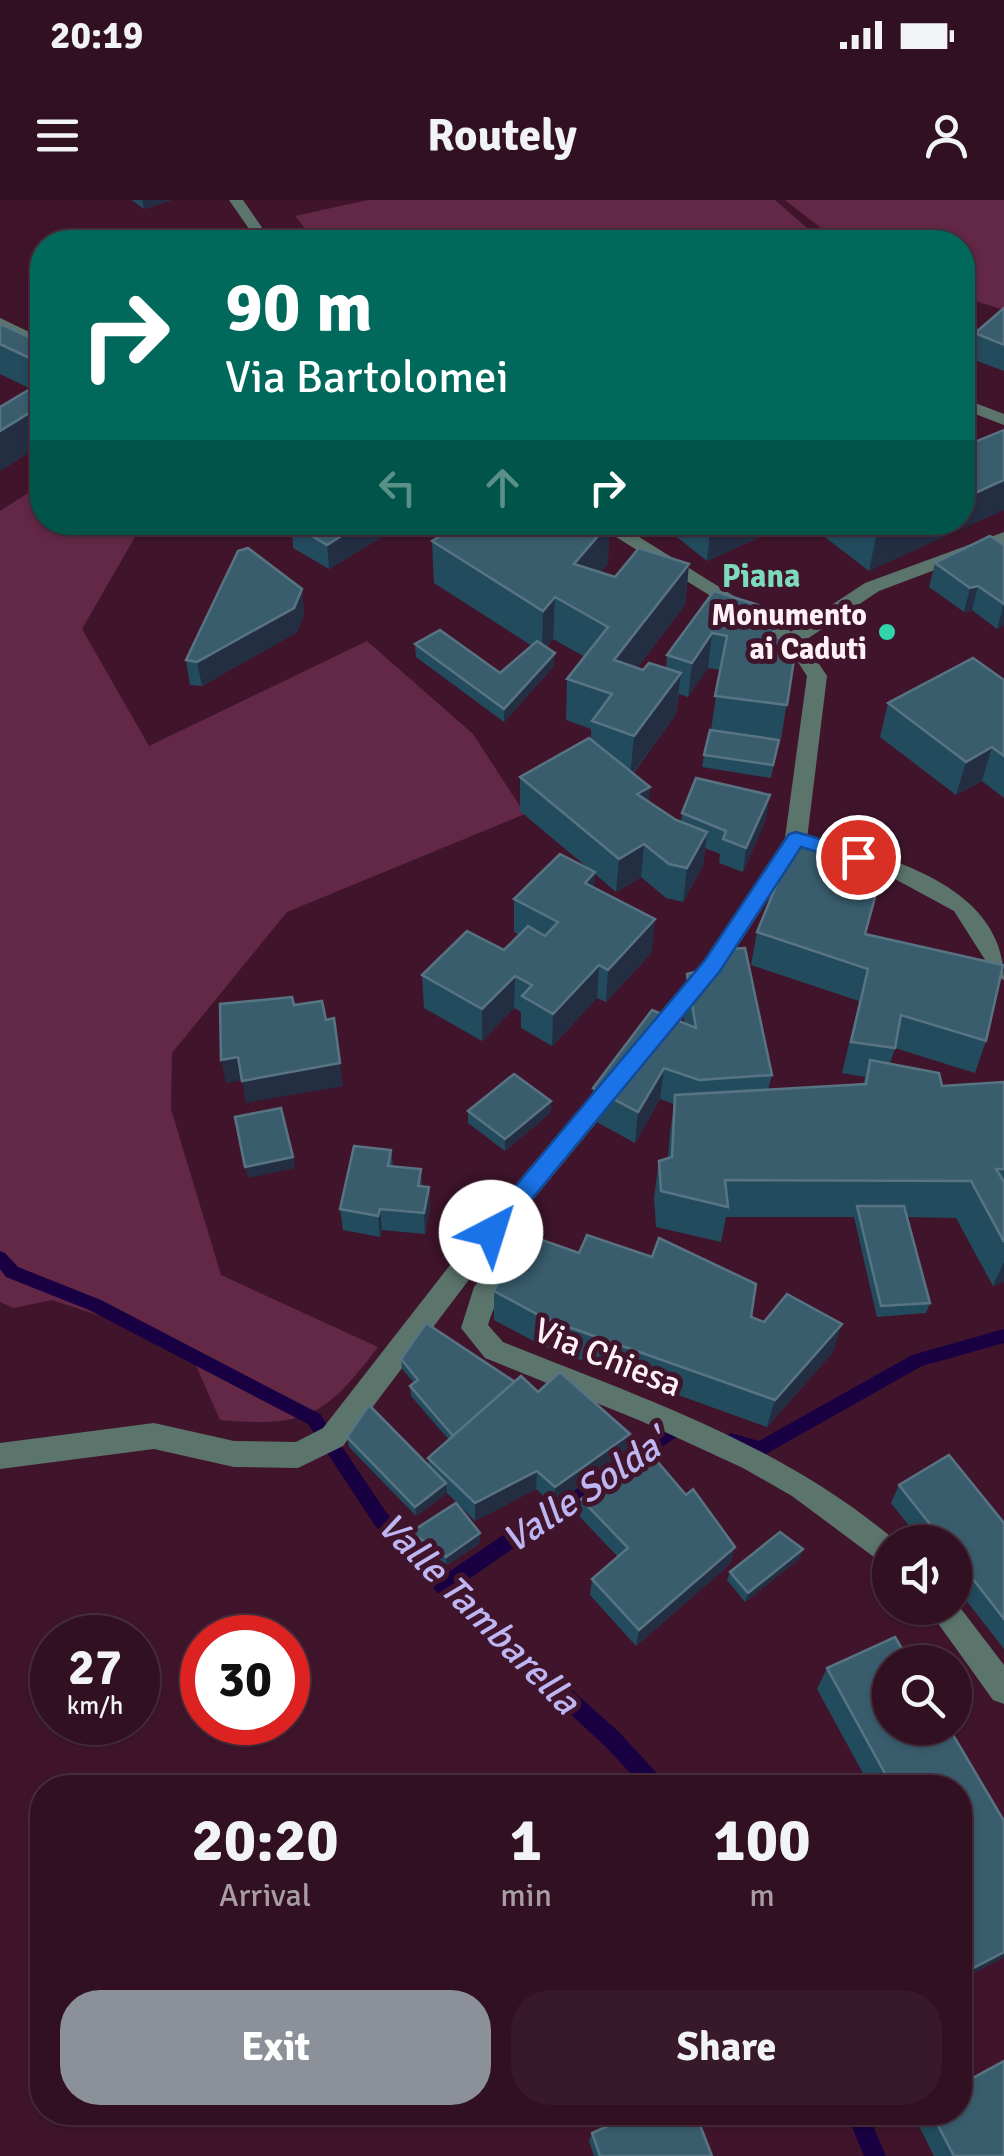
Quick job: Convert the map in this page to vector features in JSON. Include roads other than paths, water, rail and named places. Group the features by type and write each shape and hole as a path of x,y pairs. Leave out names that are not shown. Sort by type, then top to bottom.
{"street":[{"path":"236,200 257,230"},
{"path":"0,322 30,338"},
{"path":"975,408 1004,420"},
{"path":"0,1456 154,1436 234,1454 298,1455 333,1436 491,1232 815,844 816,676 793,639 621,535"},
{"path":"793,639 872,588 1004,538"},
{"path":"815,844 890,866 962,905 1004,971"},
{"name":"Via Chiesa","path":"491,1232 507,1244 505,1268 483,1295 474,1328 494,1350 763,1461 858,1523 872,1537"},
{"path":"955,1625 1004,1689"}],"waterway":[{"name":"Valle Tambarella","path":"0,1258 12,1272 95,1305 314,1419 380,1518 443,1586"},
{"name":"Valle Solda'","path":"731,1441 760,1449 918,1360 1004,1336"},
{"name":"Valle Solda'","path":"443,1586 679,1426 685,1428"},
{"name":"Valle Tambarella","path":"443,1586 612,1739 645,1775"},
{"name":"Valle Tambarella","path":"862,2125 875,2156"}],"place":[{"name":"Monumento ai Caduti","path":"887,632"}],"district":[{"name":"Piana","path":"761,576"}]}
